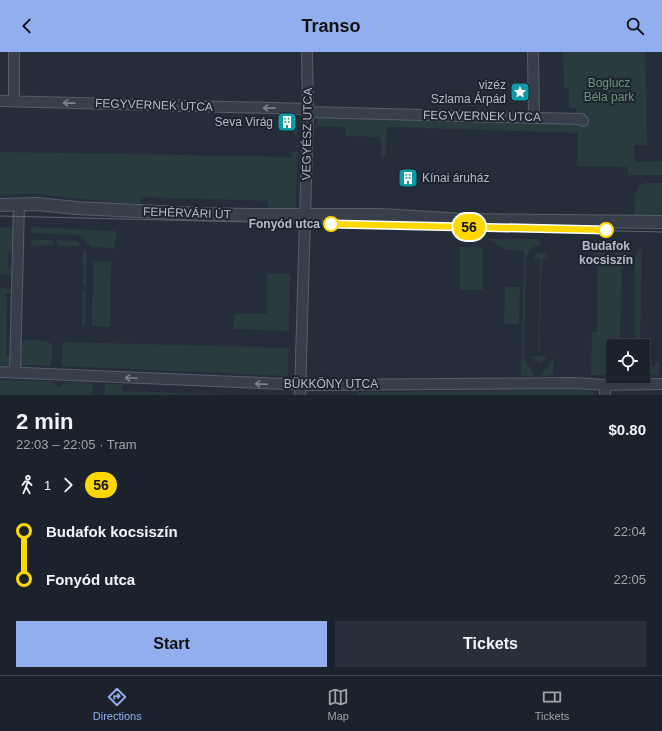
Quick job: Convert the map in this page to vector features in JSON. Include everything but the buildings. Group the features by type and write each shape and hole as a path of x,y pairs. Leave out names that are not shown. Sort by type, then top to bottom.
{"street":[{"path":"14,52 14,102"},
{"name":"VEGYÉSZ UTCA","path":"305,215 308,110 307,52"},
{"path":"533,52 534,118"},
{"name":"FEGYVERNEK UTCA","path":"0,101 581,119 583,121"},
{"path":"15,373 19,204"},
{"name":"FEHÉRVÁRI ÚT","path":"0,205 38,204 89,209 201,214 381,215 465,220 662,222"},
{"path":"300,390 305,215"},
{"name":"BÜKKÖNY UTCA","path":"0,372 55,374 300,390 575,383 605,390 662,384"}],"green space":[{"name":"Boglucz Béla park","path":"563,52 645,52 647,145 634,145 635,162 662,161 662,175 628,175 628,167 577,166 578,133 387,127 386,157 381,157 381,137 346,136 346,127 317,126 317,117 576,125 576,108 569,108 569,88 564,88"},
{"path":"297,121 297,137 291,130 291,126"},
{"path":"0,152 294,157 289,152 297,152 296,206 294,208 268,208 268,201 141,197 141,204 36,194 0,195"},
{"path":"645,183 662,183 662,215 635,215 636,192 641,185"},
{"path":"0,227 15,228 14,251 8,252 8,268 13,268 13,273 10,275 0,274"},
{"path":"31,227 116,231 115,250 113,248 92,247 79,235 31,233"},
{"path":"488,239 540,239 540,245 534,247 530,251 526,262 524,358 534,376 521,376 524,251 506,250"},
{"path":"31,240 53,240 53,245 32,246"},
{"path":"57,240 77,241 80,244 79,246 58,246"},
{"path":"460,247 483,247 483,290 460,290"},
{"path":"642,247 640,339 635,339 635,256"},
{"path":"83,250 87,252 86,286 83,286"},
{"path":"537,253 545,253 548,259 542,259 539,356 546,356 545,360 539,363 533,359 532,356 538,356 540,259 534,259"},
{"path":"596,253 622,253 625,255 628,262 622,262 620,339 606,339 606,375 591,375 592,332 597,332 597,262 591,261 592,257"},
{"path":"93,261 111,262 110,327 92,326"},
{"path":"267,274 290,274 289,331 234,329 234,314 267,314"},
{"path":"505,287 520,287 519,324 504,324"},
{"path":"0,288 14,289 13,293 5,294 5,297 7,297 6,356 11,356 10,365 0,365"},
{"path":"83,291 86,291 85,324 82,326"},
{"path":"24,340 40,340 49,342 52,348 51,366 21,365 20,346"},
{"path":"64,342 289,348 288,375 62,366 62,344"},
{"path":"554,358 553,375 542,376 542,372 549,366"},
{"path":"656,362 659,362 658,375 650,375 650,366 655,366"},
{"path":"0,380 52,381 59,388 65,382 93,383 92,395 0,395"},
{"path":"105,384 123,384 122,391 227,395 104,395"},
{"path":"587,390 593,392 595,395 357,395 358,392"}],"tram line":[{"path":"0,216 662,232"},
{"name":"56","path":"331,224 606,230"}],"place":[{"name":"vizéz Szlama Árpád","path":"520,92"},
{"name":"Seva Virág","path":"287,122"},
{"name":"Kínai áruház","path":"408,178"},
{"name":"Fonyód utca","path":"331,224"},
{"name":"Budafok kocsiszín","path":"606,230"}]}
